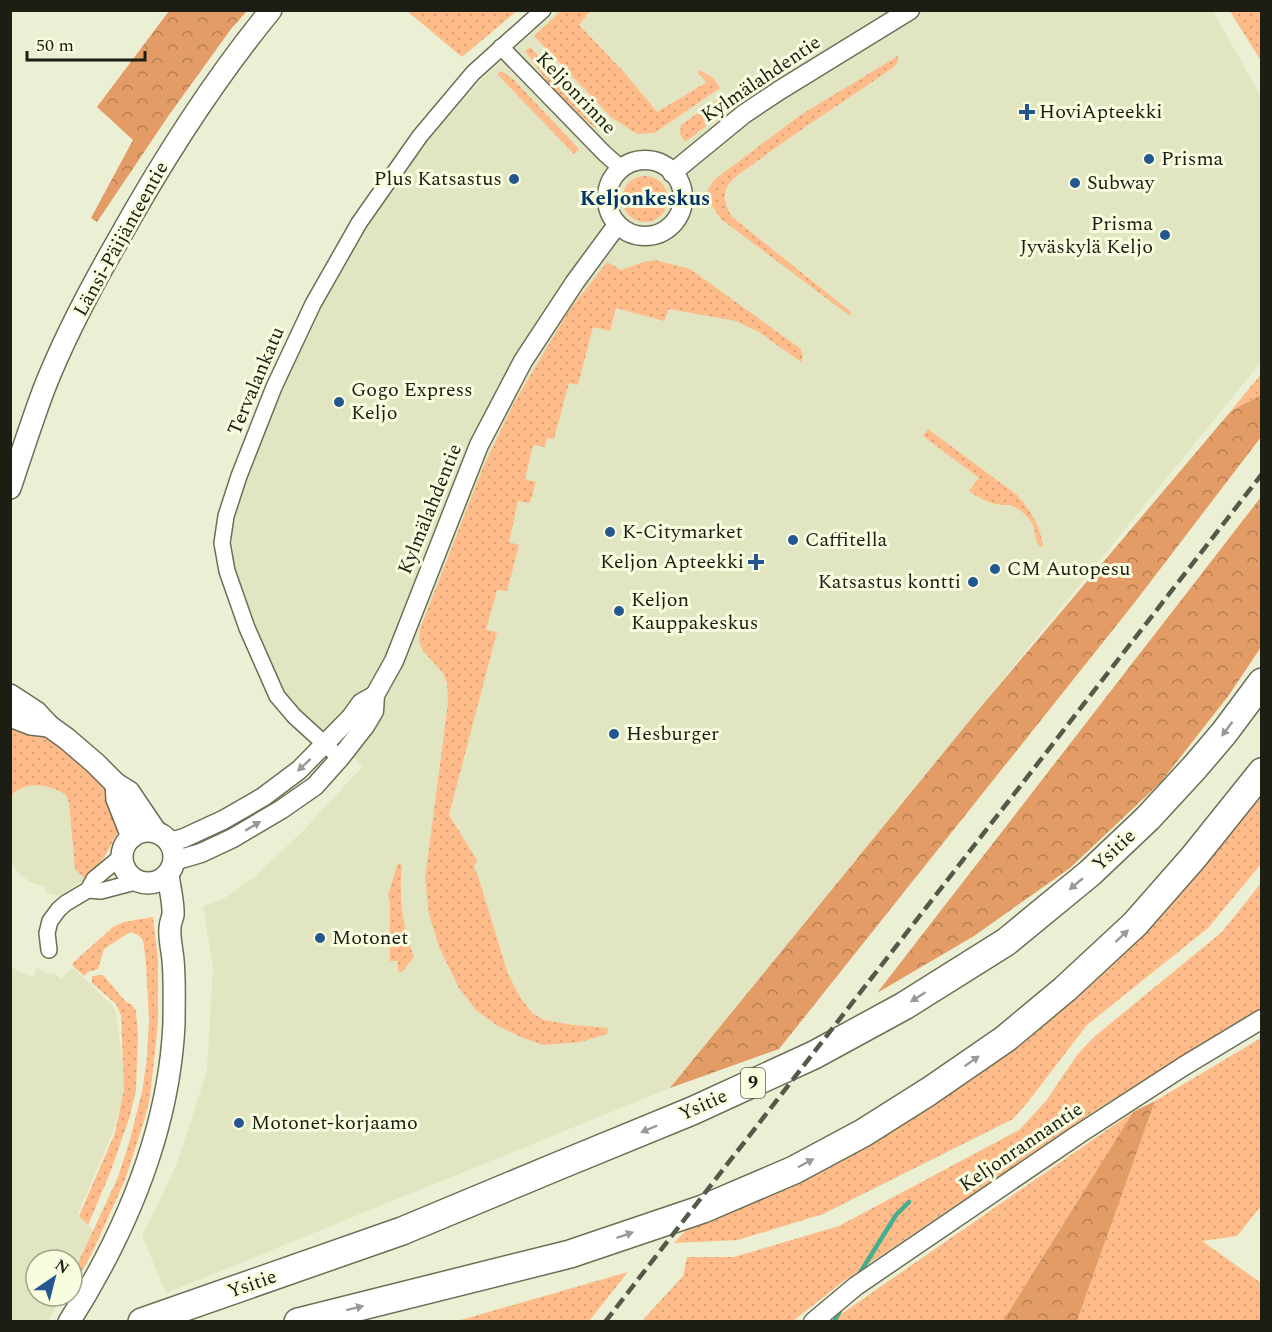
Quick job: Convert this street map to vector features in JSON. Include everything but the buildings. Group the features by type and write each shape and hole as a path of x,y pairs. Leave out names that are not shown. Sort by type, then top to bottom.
{"highway":[{"name":"Ysitie","path":"142,1322 402,1231 579,1158 692,1111 814,1055 904,1006 1006,942 1090,873 1148,818 1195,767 1224,734 1262,682"},
{"path":"298,1322 570,1254 704,1209 794,1170 863,1133 1005,1039 1065,989 1135,924 1193,858 1262,772"}],"main road":[{"name":"Länsi-Päijänteentie","path":"10,488 44,389 86,298 137,206 183,130 243,44 271,10"},
{"path":"10,695 36,712 116,784 129,792 167,852 173,913 170,928 174,1026 162,1111 137,1192 86,1296 69,1322"},
{"path":"10,716 30,724 50,726"},
{"path":"116,784 127,846"},
{"path":"167,852 145,831 136,834 127,846 123,861 127,872 142,882 156,897 161,916 170,928"},
{"path":"142,882 160,880 167,852"}],"street":[{"name":"Tervalankatu","path":"340,758 294,716 277,696 247,628 227,571 222,543 226,516 274,387 313,304 359,223 420,136 475,71 543,10"},
{"name":"Kylmälahdentie","path":"672,172 744,114 910,10"},
{"name":"Keljonrinne","path":"501,47 621,168"},
{"path":"645,160 662,164 672,172 680,183 682,205 676,220 667,229 658,234 636,236 617,225 608,208 607,191 610,182 621,168 630,163 645,160"},
{"name":"Kylmälahdentie","path":"167,852 201,853 233,838 282,809 315,786 365,726 374,711 375,695 394,661 479,445 523,361 575,282 617,225"},
{"name":"Kylmälahdentie","path":"167,852 184,838 223,820 263,797 299,770 326,745 351,717 360,703 375,695"},
{"path":"50,950 47,933 50,921 66,903 88,890 94,879 127,846"},
{"path":"88,890 101,891 142,882"},
{"name":"Keljonrannantie","path":"813,1322 856,1286 1079,1134 1262,1019"}],"shaded area":[{"path":"407,11 517,11 462,57"},
{"path":"557,11 1213,11 1261,97 1261,362 670,1088 166,1293 142,1236 177,1164 207,1071 213,967 203,906 222,900 256,876 303,831 363,766 287,697 255,624 233,565 232,518 281,389 319,310 366,228 428,139 483,78"},
{"path":"561,11 590,11 579,25 623,71 657,112 707,82 698,73 700,70 713,78 720,88 654,133 637,134 611,117 534,36"},
{"path":"1230,11 1261,11 1261,61"},
{"path":"530,47 602,122 595,128 549,84 525,51"},
{"path":"898,56 894,67 732,180 725,195 725,202 732,217 851,312 850,316 721,219 711,204 707,191 714,180 802,114"},
{"path":"501,71 513,79 579,149 574,154 497,74"},
{"path":"718,99 722,99 721,115 685,142 680,134 681,125"},
{"path":"645,176 661,183 668,199 661,215 645,222 629,215 622,199 629,183"},
{"path":"655,260 690,269 801,349 803,355 801,362 759,332 736,321 669,309 664,321 616,308 610,331 593,327 578,385 569,383 554,439 547,438 545,447 533,445 525,479 536,482 530,503 518,501 509,542 519,545 507,591 497,590 486,630 497,632 449,815 477,860 474,867 508,974 520,997 532,1013 544,1020 608,1028 607,1034 580,1042 544,1045 498,1026 476,1010 459,988 439,947 429,914 425,879 448,703 447,683 443,673 424,652 419,642 420,629 484,465 514,403 568,312 607,262 621,270"},
{"path":"1261,374 1261,395 1231,411"},
{"path":"928,429 1017,495 1034,519 1040,531 1043,546 1040,547 1038,544 1032,523 1021,511 1010,505 989,502 969,491 979,478 923,436"},
{"path":"11,721 49,738 90,770 110,796 119,829 98,867 85,879 75,869 69,803 66,795 52,788 38,785 24,787 11,795"},
{"path":"33,785 49,786 57,790 66,795 69,803 75,868 85,879 59,896 47,893 44,886 30,882 18,872 11,862 11,795 17,789"},
{"path":"1261,798 1261,864 1208,928 1087,1025 1013,1119 823,1214 738,1240 674,1243 691,1225 890,1133 1012,1051 1170,904"},
{"path":"398,863 402,865 401,901 404,922 414,957 402,972 398,971 398,961 390,961 388,895"},
{"path":"1261,883 1261,1009 1096,1110 845,1280 793,1321 641,1322 683,1276 687,1257 734,1257 839,1226 1019,1130 1046,1101 1077,1055 1094,1037 1222,932"},
{"path":"153,917 158,960 158,1023 150,1097 125,1180 84,1268 84,1250 118,1177 142,1092 149,1020 143,940 130,932 104,949 98,969 84,976 72,965 113,927 124,922"},
{"path":"10,967 33,977 37,968 51,975 53,972 61,979 73,968 113,1006 116,1013 124,1089 113,1132 77,1215 94,1231 84,1251 84,1248 24,1248 24,1308 55,1308 48,1321 11,1321"},
{"path":"103,975 136,1011 138,1036 136,1090 130,1116 110,1173 88,1225 79,1216 115,1133 124,1089 121,1015 116,1004 92,983 92,976"},
{"path":"1261,1038 1261,1206 1237,1236 1202,1241 1261,1283 1261,1321 1077,1321 1155,1101"},
{"path":"1133,1112 1003,1321 831,1321"},
{"path":"628,1272 589,1321 457,1321"}],"green space":[{"path":"169,11 247,11 231,29 169,115 97,222 91,218 133,140 97,107"},
{"path":"1261,395 1261,437 1135,602 779,1049 670,1088 979,709 1231,411"},
{"path":"1261,497 1261,647 1229,695 1161,782 1070,868 974,936 877,993"},
{"path":"1155,1101 1077,1321 1003,1321 1133,1112"}],"waterway":[{"path":"858,1276 896,1215 909,1202"},
{"path":"834,1322 840,1311"}],"railway":[{"path":"605,1322 1262,474"}],"place":[{"name":"HoviApteekki","path":"1027,112"},
{"name":"Prisma","path":"1149,159"},
{"name":"Plus Katsastus","path":"514,179"},
{"name":"Subway","path":"1075,183"},
{"name":"Prisma Jyväskylä Keljo","path":"1165,235"},
{"name":"Gogo Express Keljo","path":"339,402"},
{"name":"K-Citymarket","path":"610,532"},
{"name":"Caffitella","path":"793,540"},
{"name":"Keljon Apteekki","path":"756,562"},
{"name":"CM Autopesu","path":"995,569"},
{"name":"Katsastus kontti","path":"973,582"},
{"name":"Keljon Kauppakeskus","path":"619,611"},
{"name":"Hesburger","path":"614,734"},
{"name":"Motonet","path":"320,938"},
{"name":"Motonet-korjaamo","path":"239,1123"}],"district":[{"name":"Keljonkeskus","path":"645,199"}]}
